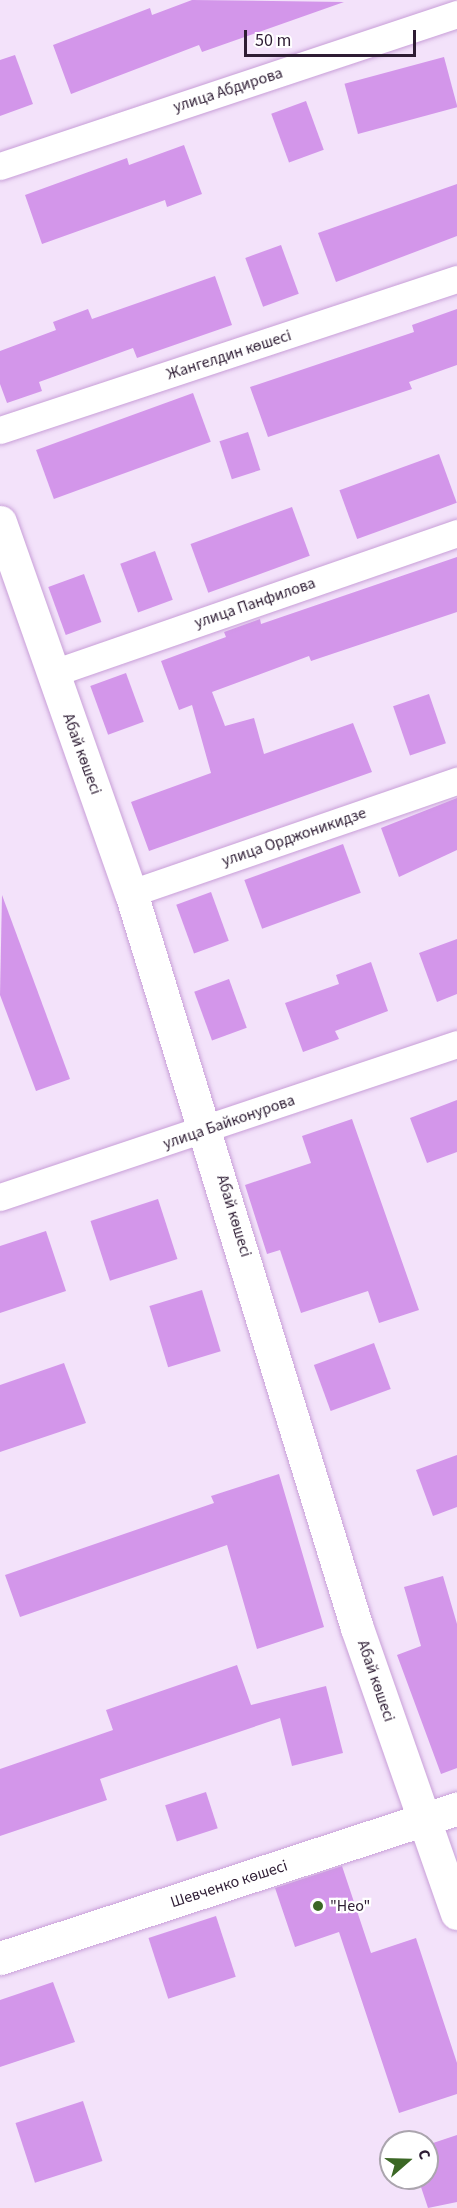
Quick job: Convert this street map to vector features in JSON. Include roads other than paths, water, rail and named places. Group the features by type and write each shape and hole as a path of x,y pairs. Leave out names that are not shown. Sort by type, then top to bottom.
{"main road":[{"name":"Абай көшесі","path":"0,522 131,893 208,1130 357,1628 457,1913"},
{"name":"Шевченко көшесі","path":"0,1958 457,1809"}],"street":[{"name":"улица Абдирова","path":"0,166 457,14"},
{"name":"Жангелдин көшесі","path":"0,430 457,279"},
{"name":"улица Панфилова","path":"53,673 457,533"},
{"name":"улица Орджоникидзе","path":"131,893 457,781"},
{"name":"улица Байконурова","path":"0,1197 208,1130 457,1044"}],"place":[{"name":"\"Нео\"","path":"318,1906"}]}
